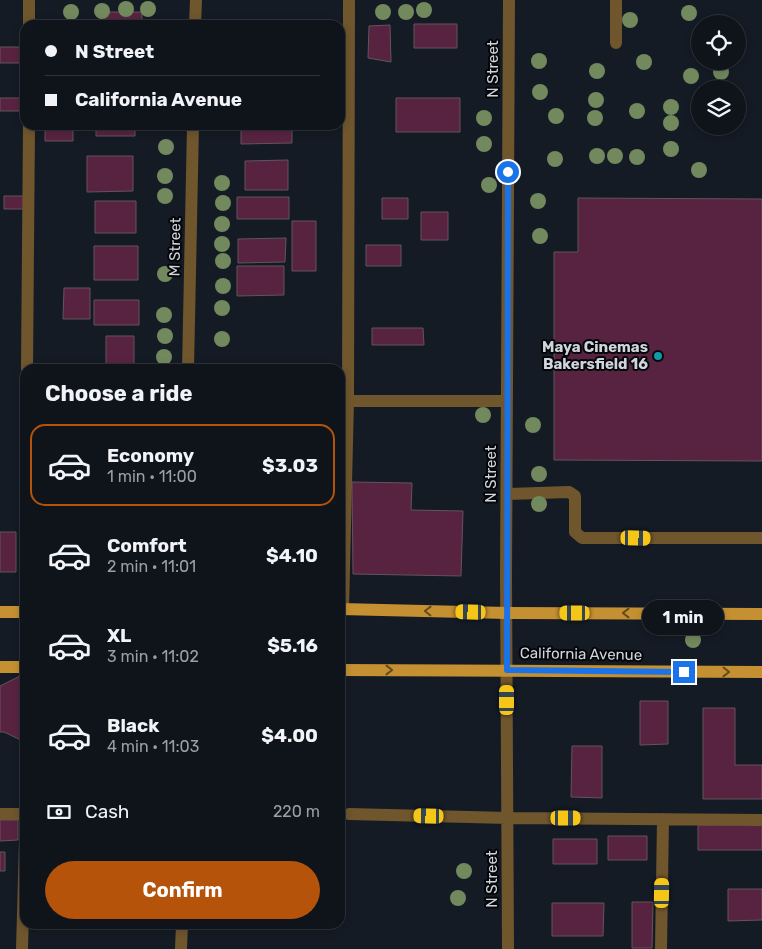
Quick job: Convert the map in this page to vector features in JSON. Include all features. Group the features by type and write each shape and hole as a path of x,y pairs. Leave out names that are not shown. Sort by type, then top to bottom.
{"main road":[{"path":"345,609 507,613 762,614"},
{"path":"0,612 20,612"},
{"path":"0,666 20,667"},
{"name":"California Avenue","path":"345,670 762,672"}],"street":[{"path":"29,0 29,20"},
{"path":"195,20 196,0"},
{"path":"345,505 348,401 349,0"},
{"name":"N Street","path":"508,949 507,401 509,0"},
{"path":"616,0 616,43"},
{"path":"27,364 29,130"},
{"name":"M Street","path":"188,364 193,130"},
{"path":"348,401 507,401"},
{"path":"507,494 569,492 576,496 575,532 582,538 762,538"},
{"path":"0,814 20,814"},
{"path":"349,814 508,818 762,820"},
{"path":"661,949 662,819"},
{"path":"22,949 23,929"},
{"path":"182,929 182,949"}],"building":[{"path":"100,12 142,12 142,20 100,20"},
{"path":"414,24 457,24 457,48 414,48"},
{"path":"390,25 391,62 368,58 369,26"},
{"path":"0,47 20,47 20,63 0,63"},
{"path":"0,98 20,98 20,111 0,111"},
{"path":"396,98 460,98 460,132 396,132"},
{"path":"45,130 73,130 73,141 45,141"},
{"path":"96,130 135,130 135,136 96,136"},
{"path":"241,130 292,130 292,143 241,144"},
{"path":"87,156 133,156 133,191 87,192"},
{"path":"288,160 288,190 245,190 245,161"},
{"path":"4,196 24,196 24,209 4,209"},
{"path":"237,197 289,197 289,219 237,219"},
{"path":"382,198 408,198 408,219 382,219"},
{"name":"Maya Cinemas Bakersfield 16","path":"578,198 762,199 762,461 554,460 554,252 578,252"},
{"path":"95,201 136,201 136,233 95,233"},
{"path":"421,212 448,212 448,240 421,240"},
{"path":"292,221 316,221 316,271 292,271"},
{"path":"286,238 285,262 238,263 238,239"},
{"path":"366,245 401,245 401,266 366,266"},
{"path":"94,246 138,246 138,280 94,280"},
{"path":"237,266 284,266 284,295 237,296"},
{"path":"64,288 90,288 90,319 63,319"},
{"path":"94,300 139,300 139,325 94,325"},
{"path":"372,328 423,328 424,345 372,345"},
{"path":"106,336 134,336 134,364 106,364"},
{"path":"352,482 412,483 411,510 463,511 461,576 353,574"},
{"path":"0,532 16,532 16,572 0,572"},
{"path":"20,676 20,740 0,732 0,686"},
{"path":"640,701 668,701 668,744 640,745"},
{"path":"703,708 735,708 735,765 762,765 762,799 703,799"},
{"path":"572,746 602,746 602,798 571,797"},
{"path":"0,820 18,820 18,840 0,841"},
{"path":"762,824 762,850 698,850 698,825"},
{"path":"608,836 647,836 647,860 608,860"},
{"path":"553,839 597,839 597,864 553,864"},
{"path":"0,852 5,852 5,871 0,871"},
{"path":"728,889 762,889 762,920 728,921"},
{"path":"632,902 653,902 652,948 632,948"},
{"path":"552,903 604,903 603,936 552,936"}],"place":[{"name":"Maya Cinemas Bakersfield 16","path":"658,356"}],"route":[{"path":"508,172 507,670 684,672"}]}
